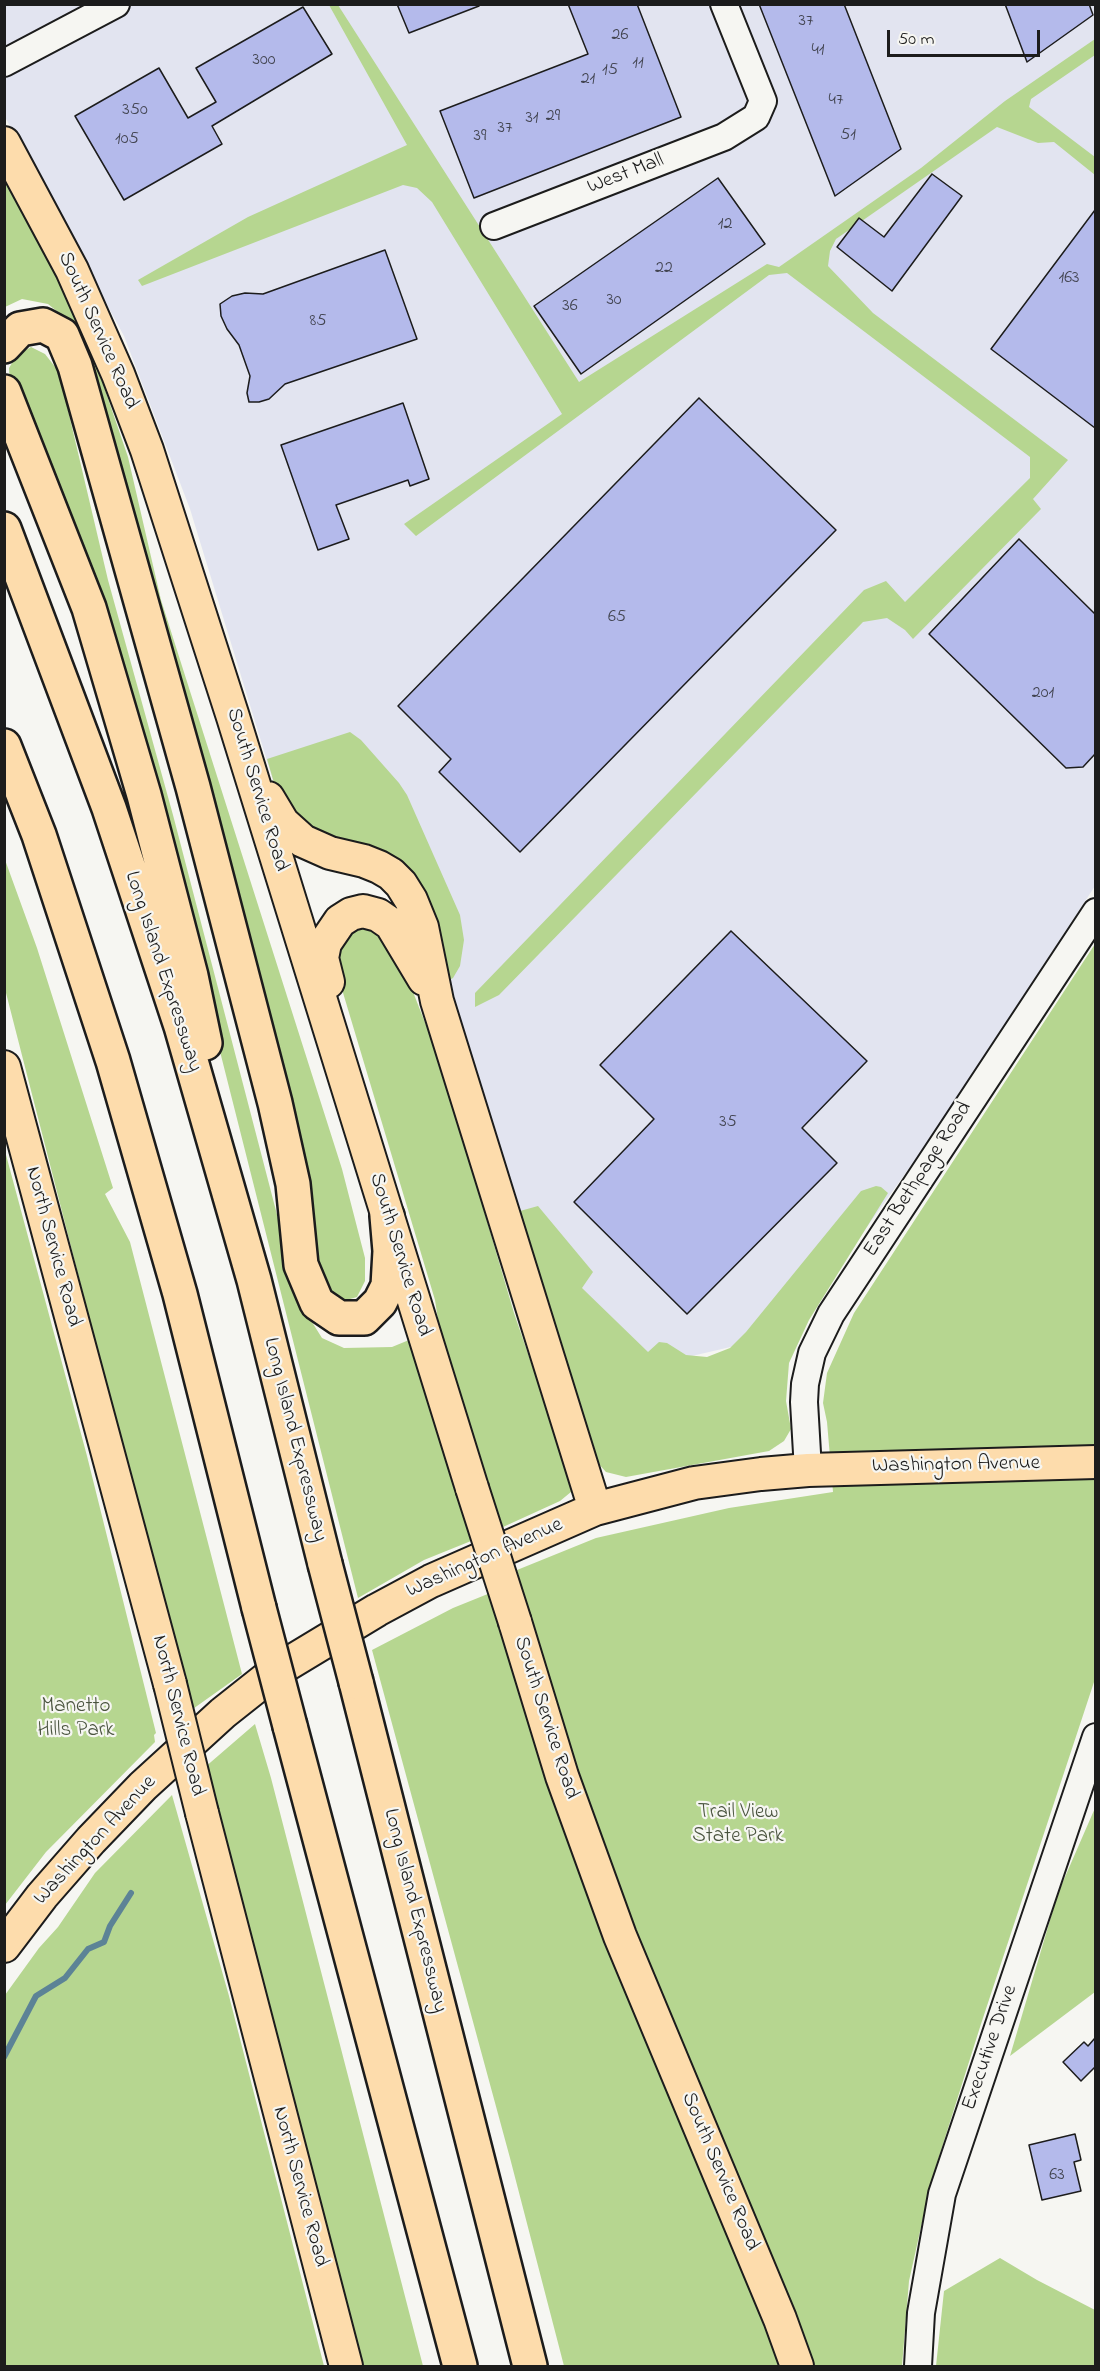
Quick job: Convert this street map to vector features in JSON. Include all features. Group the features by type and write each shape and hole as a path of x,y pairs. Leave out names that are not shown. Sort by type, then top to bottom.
{"highway":[{"path":"4,346 20,329 44,325 62,335 75,366 193,787 275,1103 293,1184 301,1265 317,1303 339,1318 364,1318 380,1302 388,1286 390,1251 387,1216"},
{"path":"4,392 89,609 144,795 191,976 254,1280"},
{"name":"Long Island Expressway","path":"4,529 109,807 181,1026 254,1280 530,2367"},
{"path":"4,746 39,836 113,1061 180,1294 259,1608 460,2367"}],"main road":[{"name":"South Service Road","path":"4,143 72,270 118,374 168,510 562,1776 620,1936 776,2308 797,2367"},
{"path":"246,761 283,823 292,833 314,847 379,867 401,884 411,900 422,927 437,1001 595,1509"},
{"path":"360,1127 322,958 325,943 340,921 351,914 363,911 378,915 391,924 437,1001"},
{"name":"North Service Road","path":"4,1067 170,1684 346,2367"},
{"name":"Washington Avenue","path":"4,1946 42,1896 91,1840 143,1786 223,1713 276,1671 376,1610 431,1581 595,1509 694,1484 808,1470 1095,1462"}],"street":[{"path":"4,63 116,4"},
{"name":"West Mall","path":"494,226 724,136 756,117 762,101 724,4"},
{"name":"East Bethpage Road","path":"808,1470 805,1384 812,1353 831,1314 1095,912"},
{"name":"Executive Drive","path":"918,2367 921,2313 942,2194 1095,1737"}],"shaded area":[{"path":"4,5 1095,5 1095,886 925,1146 791,1333 571,1384 413,889 279,800 190,509 124,336 5,117"}],"green space":[{"path":"329,5 338,5 579,382 767,264 779,267 921,168 1005,101 1095,39 1095,55 1031,99 1029,107 1095,157 1095,175 1054,142 1038,143 997,127 836,239 830,251 828,266 873,313 1068,460 1033,499 1041,509 913,639 905,630 887,618 863,622 499,995 475,1007 475,993 864,590 886,581 905,602 1030,478 1030,457 787,273 769,275 416,536 404,524 562,414 432,202 417,188 403,185 142,286 138,280 248,217 407,145"},
{"path":"4,171 54,262 53,269 89,345 128,457 161,600 342,1169 365,1258 365,1281 357,1297 343,1301 325,1296 77,342 64,317 48,304 22,299 5,307"},
{"path":"31,347 45,354 59,372 108,580 173,815 300,1303 322,1338 344,1348 392,1347 409,1340 471,1541 424,1560 358,1598 207,1000 10,389 9,368 17,355"},
{"path":"350,732 361,740 407,795 460,915 464,940 460,966 453,978 446,982 413,889 329,844 279,800 267,759"},
{"path":"4,857 37,948 113,1188 105,1194 130,1242 242,1674 190,1711 5,989"},
{"path":"363,928 377,933 399,956 440,1061 514,1313 571,1479 571,1492 560,1501 503,1527 443,1353 435,1300 335,966 339,948 344,941 353,932"},
{"name":"Trail View State Park","path":"1095,944 1095,1679 931,2182 909,2281 902,2366 564,2366 372,1650 453,1608 520,1581 517,1570 596,1538 729,1508 833,1492 827,1422 823,1403 827,1373 854,1313"},
{"name":"Manetto Hills Park","path":"5,1151 87,1456 156,1733 155,1742 46,1852 5,1905"},
{"path":"876,1186 888,1193 809,1320 789,1363 786,1401 791,1429 784,1441 769,1451 626,1477 606,1472 597,1462 584,1428 520,1211 538,1206 593,1272 582,1288 648,1352 659,1342 667,1343 686,1355 707,1357 730,1348 746,1332 861,1191"},
{"path":"255,1724 271,1778 423,2366 364,2366 207,1780 204,1768"},
{"path":"172,1795 229,1996 324,2366 5,2366 5,1995 39,1948 58,1927 95,1873"},
{"path":"1095,1808 1095,1992 1010,2056 1058,1893"},
{"path":"1000,2258 1095,2310 1095,2366 936,2366 944,2291"}],"building":[{"path":"397,4 479,4 479,6 409,33"},
{"path":"568,4 637,4 681,117 474,198 440,111 588,54"},
{"path":"759,4 844,4 901,149 835,196"},
{"path":"1005,4 1089,4 1093,15 1027,62"},
{"path":"303,7 332,54 212,126 222,144 124,200 75,116 159,68 188,118 216,102 196,68"},
{"path":"932,174 962,196 892,291 837,247 859,218 884,237"},
{"path":"718,178 765,244 581,374 534,306"},
{"path":"1095,210 1095,428 991,349"},
{"path":"385,250 417,339 285,384 269,399 249,402 247,393 250,376 239,345 221,316 220,304 232,296 245,293 263,294"},
{"path":"699,398 836,530 520,852 439,772 451,759 398,706"},
{"path":"403,403 429,479 410,486 408,480 336,505 349,539 318,550 281,445"},
{"path":"1019,539 1095,614 1095,754 1083,767 1066,768 929,634"},
{"path":"731,931 867,1061 802,1128 837,1163 687,1314 574,1202 654,1119 600,1065"},
{"path":"1095,2038 1095,2067 1081,2081 1063,2062 1084,2042 1088,2046"},
{"path":"1075,2134 1081,2160 1074,2162 1081,2191 1042,2200 1029,2145"}],"waterway":[{"path":"4,2057 36,1996 65,1978 88,1949 104,1942 110,1926 131,1893"}]}
